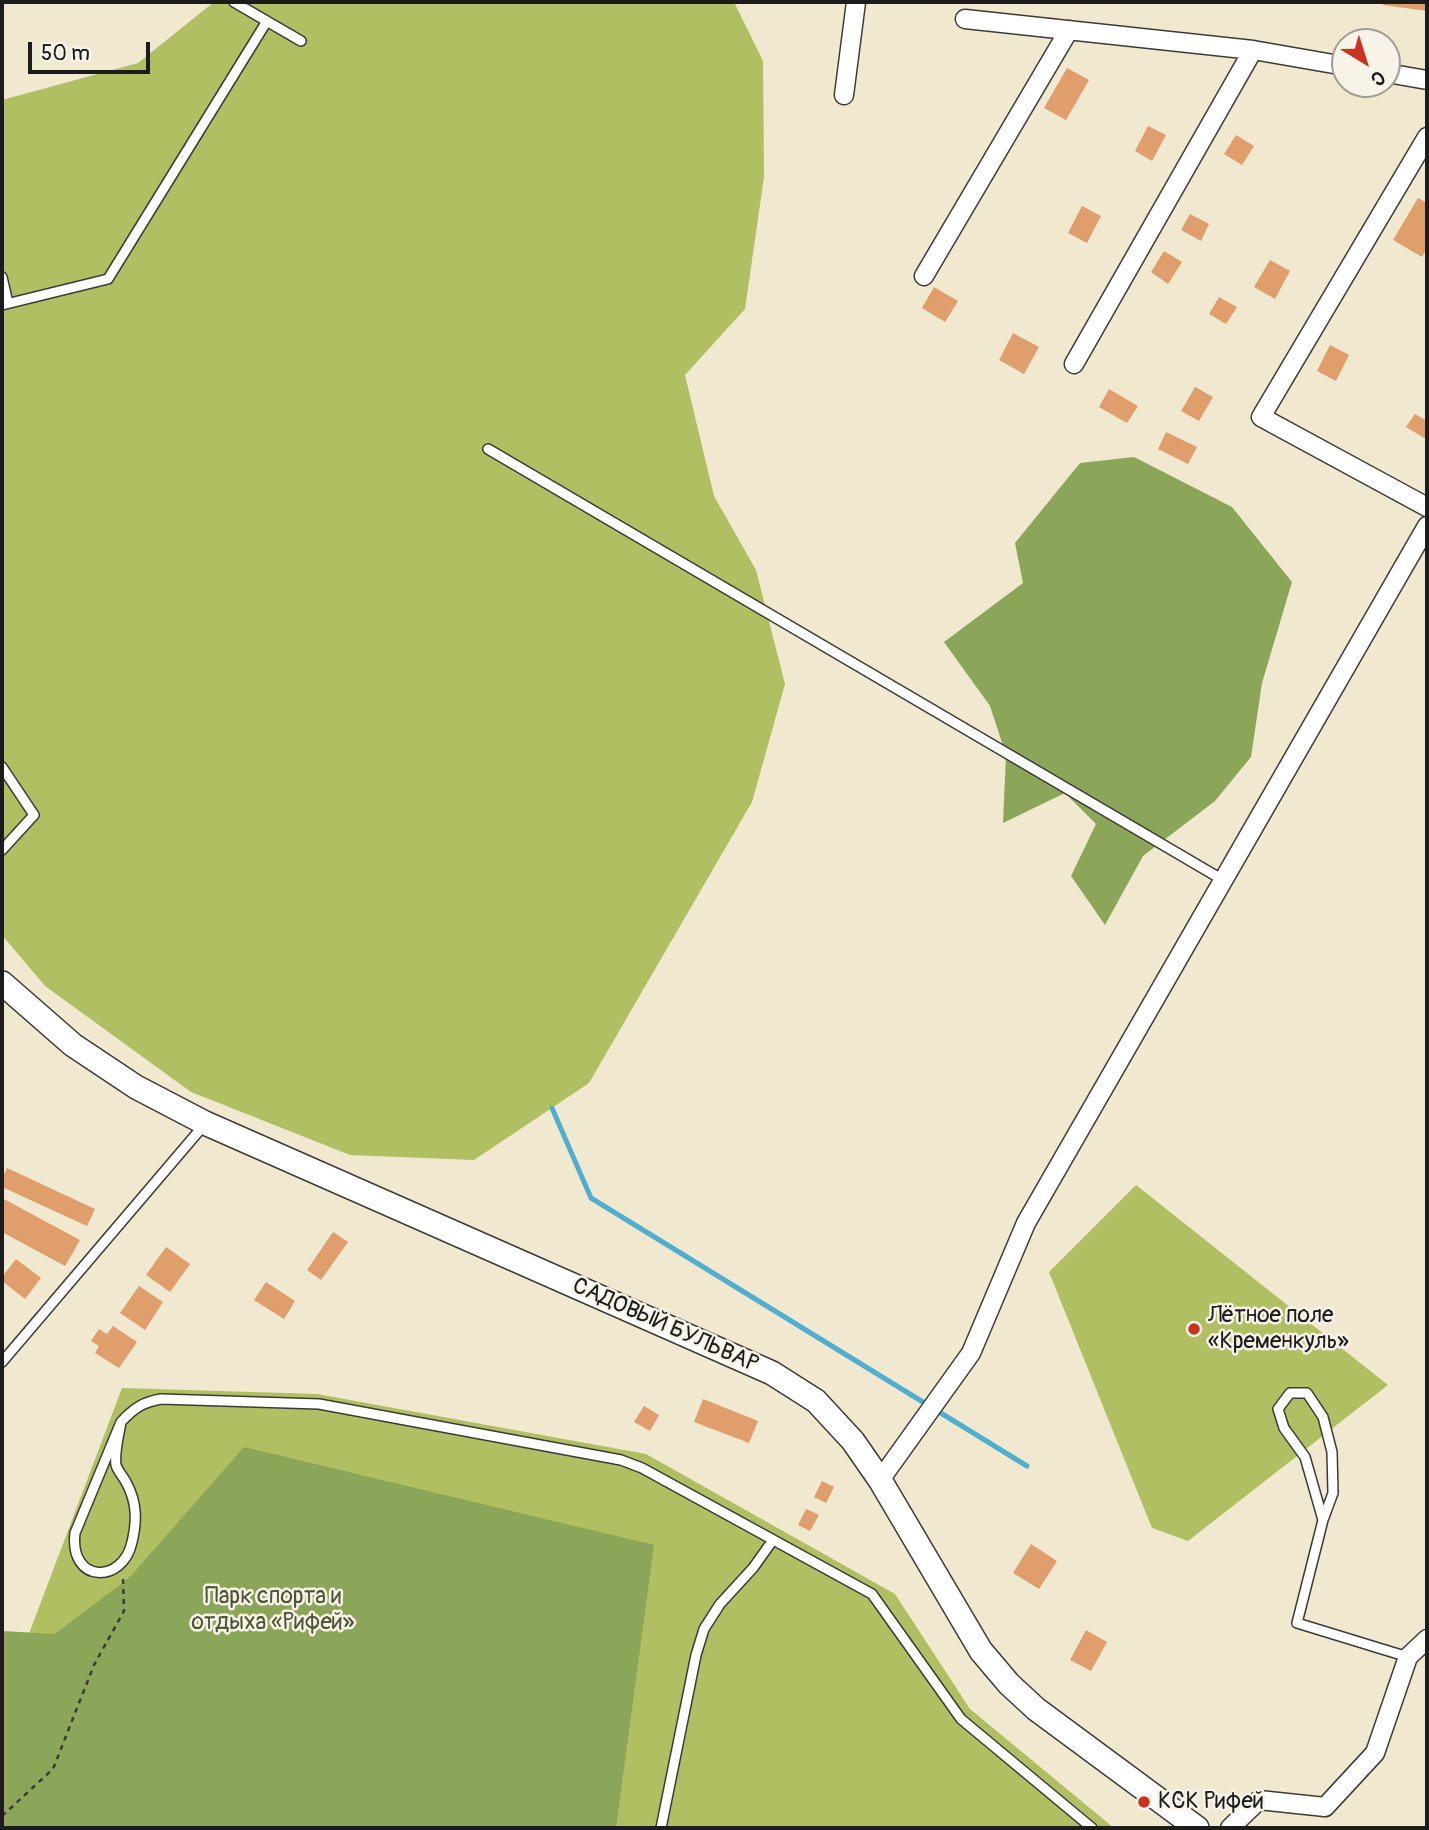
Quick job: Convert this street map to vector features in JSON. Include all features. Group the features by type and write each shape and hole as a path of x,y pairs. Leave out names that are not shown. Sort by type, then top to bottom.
{"street":[{"path":"844,95 856,2"},
{"path":"965,19 1253,50 1331,64"},
{"path":"924,276 1069,30"},
{"path":"1074,364 1253,50"},
{"path":"1401,75 1427,80"},
{"path":"1427,137 1261,416 1427,507"},
{"path":"880,1480 971,1353 1026,1223 1427,526"},
{"name":"САДОВЫЙ БУЛЬВАР","path":"2,983 73,1045 136,1087 205,1124 772,1373 817,1401 853,1441 880,1480 981,1651 1009,1684 1036,1709 1197,1828"},
{"path":"1230,1828 1259,1800 1325,1807 1375,1753 1408,1657 1427,1639"}],"lane":[{"path":"234,2 301,41"},
{"path":"2,276 5,304 108,279 267,21"},
{"path":"488,449 1223,880"},
{"path":"2,767 34,815 2,850"},
{"path":"2,1362 205,1124"},
{"path":"1323,1520 1304,1457 1284,1428 1278,1409 1290,1393 1307,1393 1323,1417 1332,1452 1333,1493 1323,1520 1297,1622 1408,1657"},
{"path":"121,1422 116,1459 117,1468 132,1494 136,1510 132,1545 123,1561 110,1571 99,1574 86,1571 76,1558 73,1547 75,1533 121,1422 133,1409 145,1402 161,1399 319,1404 621,1460 642,1468 872,1594 961,1719 1092,1828"},
{"path":"660,1828 696,1655 704,1629 720,1604 753,1568 773,1540"}],"path":[{"path":"2,1816 52,1769 94,1665 124,1611 123,1561"}],"green space":[{"path":"214,2 734,2 763,61 764,177 745,309 685,375 714,496 756,570 785,684 752,802 589,1083 474,1160 350,1155 191,1092 45,986 2,935 2,100 138,63"},
{"path":"1134,457 1232,507 1292,582 1262,683 1251,757 1215,801 1143,856 1105,925 1071,876 1096,824 1065,793 1003,823 1006,755 990,706 944,642 1023,583 1015,543 1080,463"},
{"name":"Лётное поле «Кременкуль»","path":"1136,1185 1388,1385 1188,1541 1152,1528 1049,1272"},
{"name":"Парк спорта и отдыха «Рифей»","path":"122,1388 317,1394 646,1454 895,1594 970,1709 1114,1828 2,1828 2,1705"},
{"path":"244,1447 654,1545 616,1828 2,1828 2,1631 55,1634 130,1577"}],"building":[{"path":"1384,2 1427,2 1427,11 1383,5"},
{"path":"1067,68 1089,80 1066,120 1044,108"},
{"path":"1148,126 1166,135 1152,161 1135,151"},
{"path":"1236,135 1254,146 1242,165 1224,154"},
{"path":"1418,198 1427,203 1427,248 1422,257 1393,240"},
{"path":"1082,206 1101,216 1087,243 1068,233"},
{"path":"1190,214 1209,224 1201,241 1181,230"},
{"path":"1164,251 1182,262 1168,284 1151,272"},
{"path":"1270,260 1290,271 1275,299 1254,287"},
{"path":"934,287 958,301 945,322 922,308"},
{"path":"1219,297 1237,307 1226,324 1209,314"},
{"path":"1013,333 1039,347 1024,374 999,360"},
{"path":"1330,345 1349,355 1336,381 1317,371"},
{"path":"1195,387 1213,397 1199,421 1181,411"},
{"path":"1109,389 1138,406 1127,423 1099,407"},
{"path":"1415,414 1427,421 1426,439 1406,427"},
{"path":"1166,432 1197,447 1188,464 1158,449"},
{"path":"7,1168 95,1209 87,1226 2,1187"},
{"path":"2,1198 80,1240 65,1266 2,1232"},
{"path":"333,1232 348,1242 321,1280 307,1270"},
{"path":"166,1247 190,1264 170,1292 146,1275"},
{"path":"16,1259 41,1278 25,1299 2,1281 2,1277"},
{"path":"266,1282 295,1301 284,1319 254,1300"},
{"path":"139,1286 163,1302 145,1330 120,1313"},
{"path":"113,1326 137,1342 119,1368 95,1353 99,1346 91,1341 99,1329 107,1334"},
{"path":"703,1399 758,1421 749,1443 694,1422"},
{"path":"644,1406 659,1415 650,1431 634,1422"},
{"path":"822,1481 834,1487 826,1503 814,1497"},
{"path":"806,1509 819,1515 810,1531 798,1525"},
{"path":"1031,1544 1057,1561 1039,1589 1013,1573"},
{"path":"1086,1630 1107,1642 1091,1671 1070,1660"}],"waterway":[{"path":"552,1108 591,1198 1027,1466"}],"place":[{"name":"Лётное поле «Кременкуль»","path":"1194,1329"},
{"name":"КСК Рифей","path":"1144,1802"}]}
